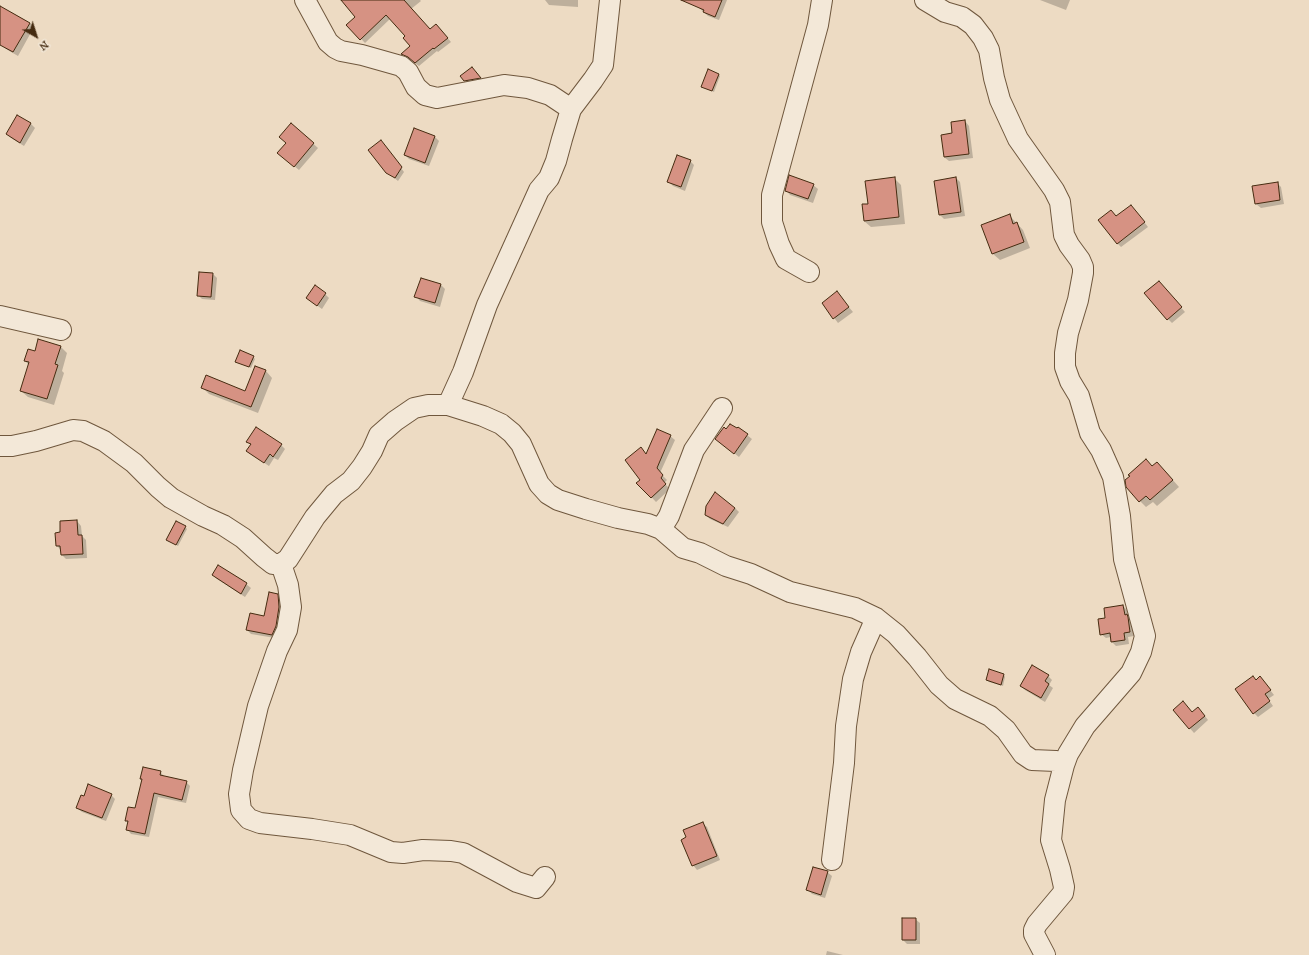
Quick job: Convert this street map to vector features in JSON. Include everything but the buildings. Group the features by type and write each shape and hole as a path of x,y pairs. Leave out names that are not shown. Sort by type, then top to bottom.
{"street":[{"path":"305,0 328,42 335,48 341,52 368,56 401,66 408,72 416,87 425,95 437,98 504,85 528,88 550,95 571,109"},
{"path":"448,405 463,372 487,304 539,190 552,172 571,109 603,65 610,0"},
{"path":"810,272 786,260 772,222 772,195 818,24 822,0"},
{"path":"925,0 945,12 962,17 973,25 983,38 989,50 1000,100 1018,139 1054,190 1060,202 1064,235 1083,267 1078,300 1068,333 1065,367 1070,381 1079,396 1090,433 1101,450 1113,477 1120,516 1124,559 1145,636 1141,652 1131,673 1085,726 1068,754 1064,765 1055,800 1050,840 1060,869 1064,888 1063,892 1037,924 1034,930 1034,934 1045,955"},
{"path":"0,316 61,330"},
{"path":"0,446 12,446 36,441 73,430 83,431 104,441 134,463 158,488 171,498 203,516 223,525 243,538 273,564 281,564 288,559 315,517 334,494 351,481 362,467 372,451 379,435 395,421 414,408 428,405 448,405 483,416 501,424 512,433 521,444 539,484 548,494 558,500 618,518 648,524 661,529 684,548 707,556 726,566 751,574 790,592 855,608 876,618 896,634 917,657 939,685 955,699 990,716 1006,730 1023,754 1032,760 1056,761 1064,765"},
{"path":"661,529 669,516 694,450 722,408"},
{"path":"281,564 288,585 292,607 287,630 277,651 257,713 243,770 239,794 241,810 249,819 260,823 312,829 350,836 391,852 403,853 423,850 463,853 517,882 536,888 545,877"},
{"path":"832,860 844,763 846,726 853,679 861,652 876,618"}]}
